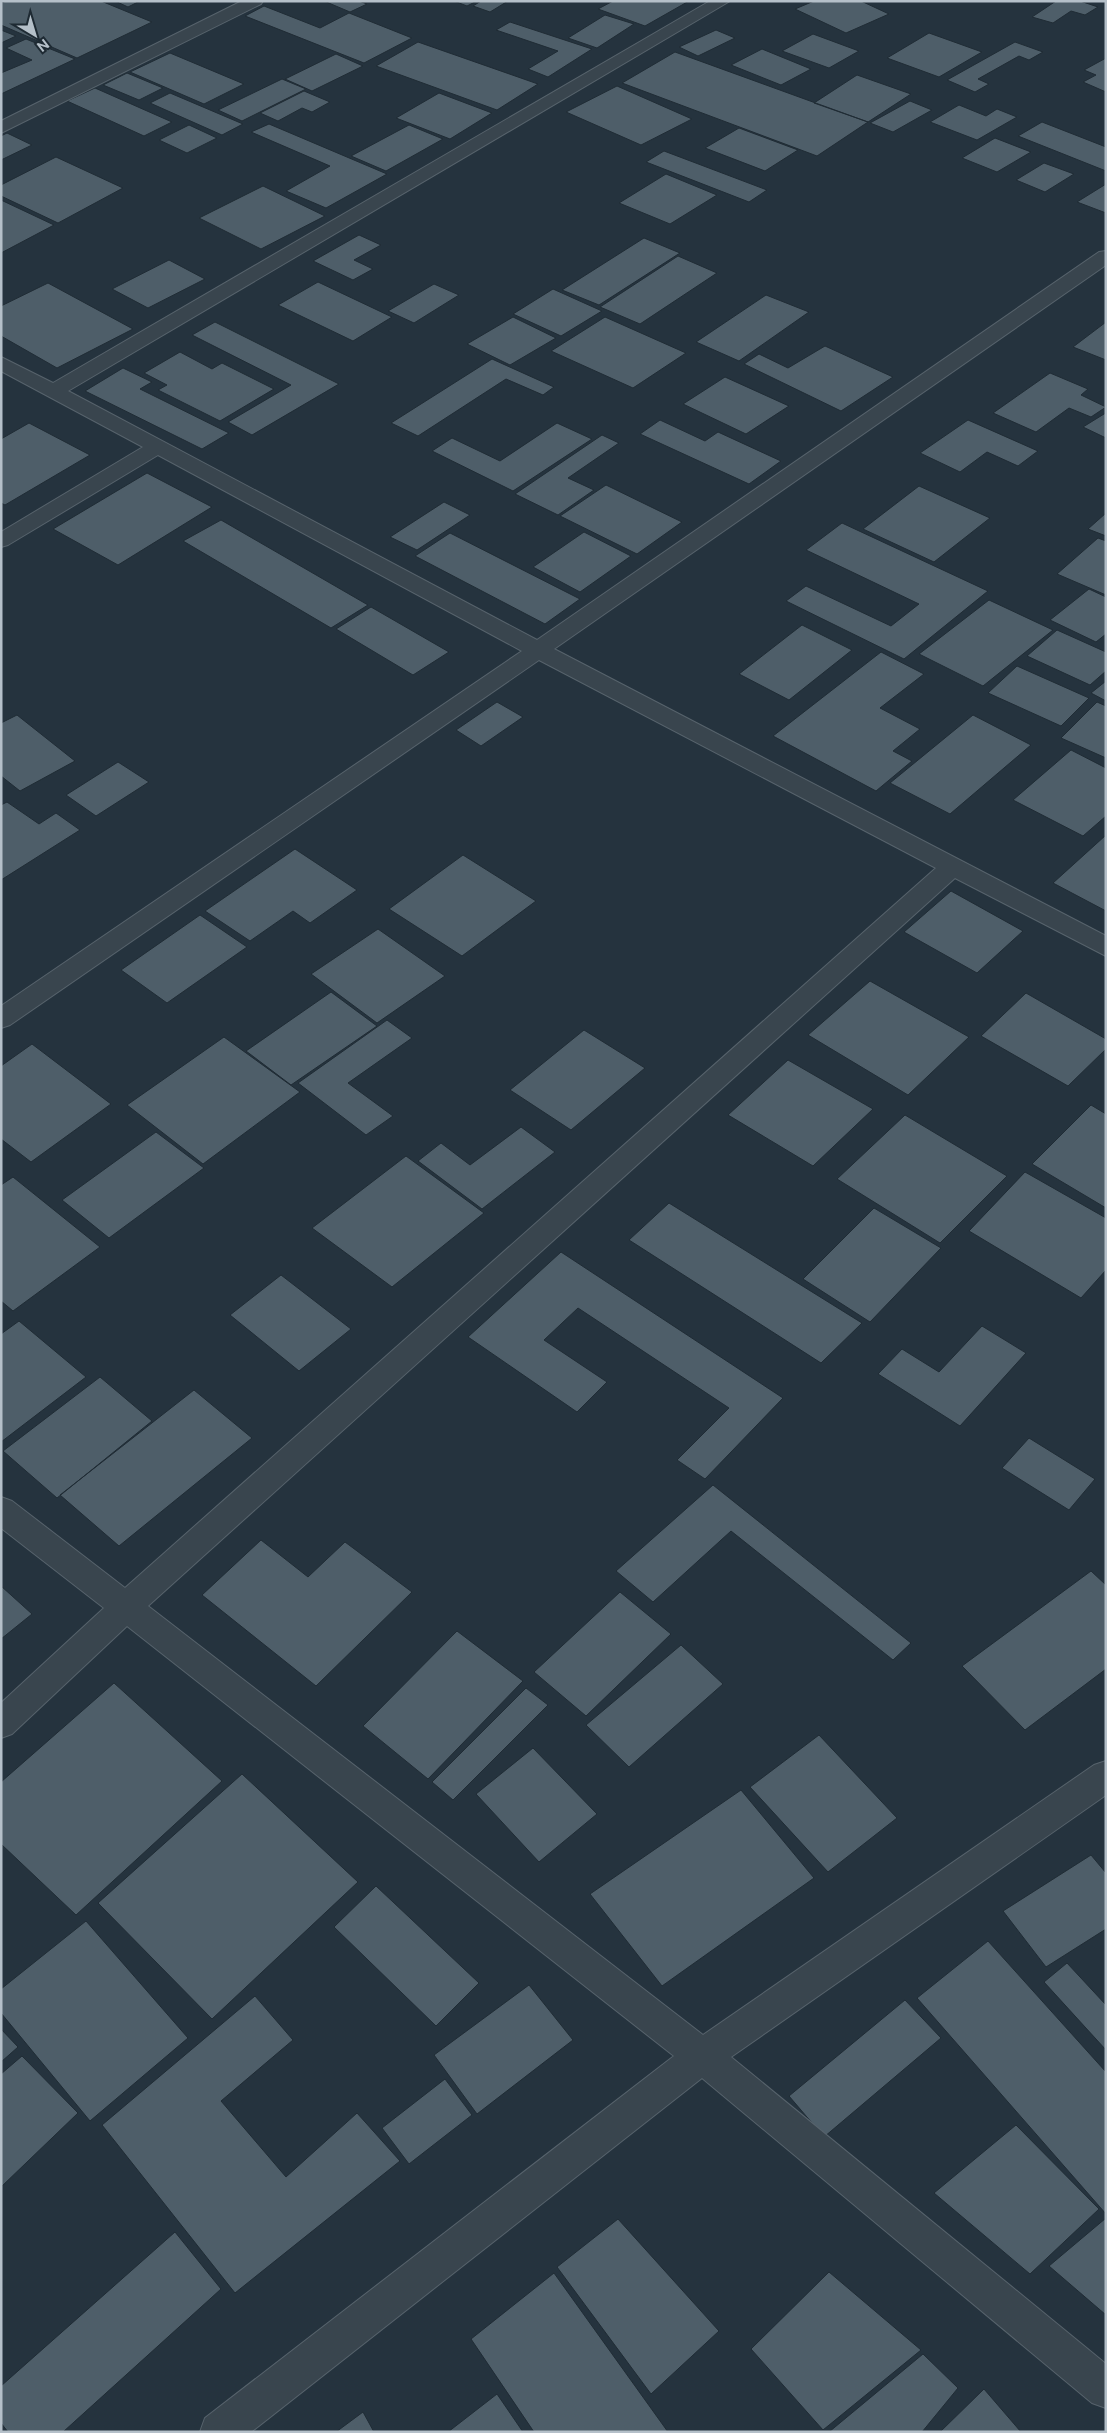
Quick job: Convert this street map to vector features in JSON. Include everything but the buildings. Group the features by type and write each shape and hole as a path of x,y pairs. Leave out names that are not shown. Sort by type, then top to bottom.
{"street":[{"path":"1,128 255,1"},
{"path":"55,390 722,1"},
{"path":"1,1019 1106,256"},
{"path":"1,363 55,390 538,650 1106,947"},
{"path":"1,542 159,446"},
{"path":"1,1724 126,1607 952,867"},
{"path":"1,1510 702,2056 1106,2389"},
{"path":"219,2432 702,2056 1106,1776"}]}
